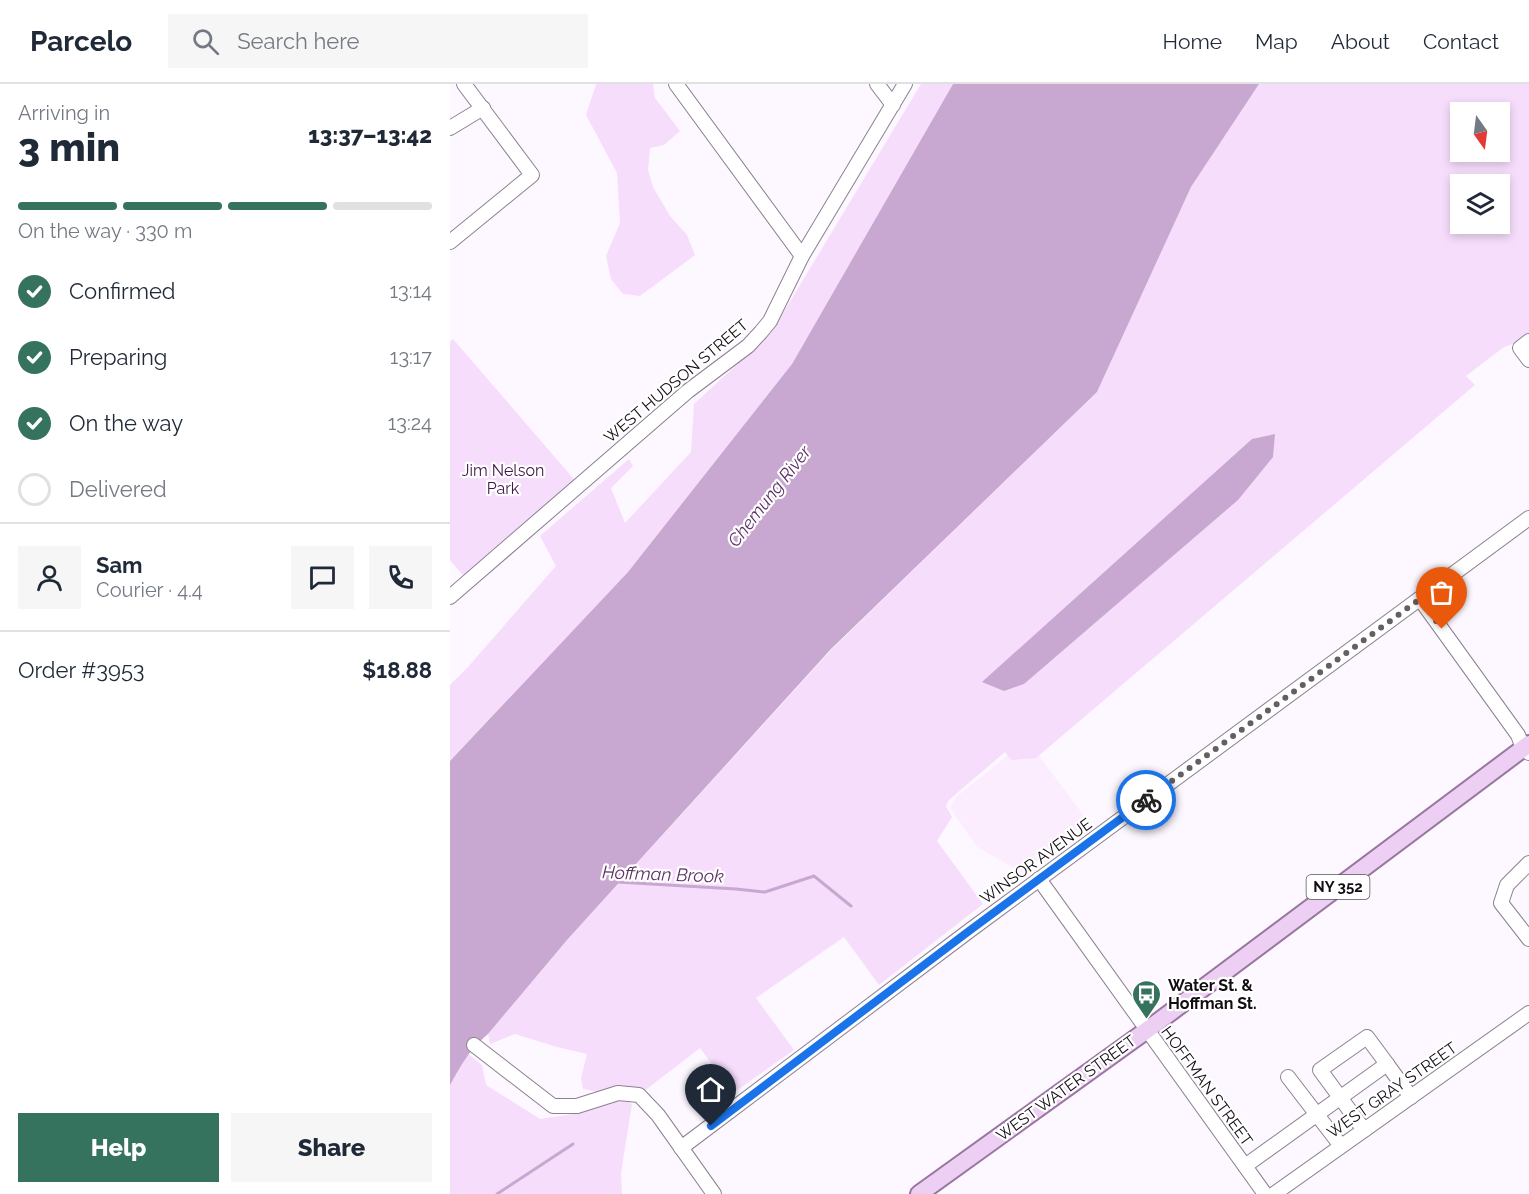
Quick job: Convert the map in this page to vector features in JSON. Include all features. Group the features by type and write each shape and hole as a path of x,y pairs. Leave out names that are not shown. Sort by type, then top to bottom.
{"main road":[{"name":"WEST WATER STREET","path":"920,1194 1147,1030 1527,749"}],"street":[{"path":"450,242 532,176 464,84"},
{"path":"676,84 802,256"},
{"path":"877,84 892,105"},
{"name":"WEST HUDSON STREET","path":"450,597 688,391 748,346 770,321 802,256 905,84"},
{"path":"450,128 483,108"},
{"path":"1525,344 1529,360"},
{"name":"WINSOR AVENUE","path":"681,1148 1039,879 1529,518"},
{"path":"1420,599 1527,749"},
{"path":"1529,863 1507,885 1501,903 1529,939"},
{"name":"HOFFMAN STREET","path":"1039,879 1265,1194"},
{"name":"WEST GRAY STREET","path":"1274,1194 1529,1013"},
{"path":"1364,1130 1320,1070 1367,1036 1411,1097"},
{"path":"474,1045 553,1106 578,1106 618,1093 639,1095 658,1115 714,1194"},
{"path":"1245,1166 1387,1064"},
{"path":"1288,1077 1341,1146"}],"shaded area":[{"path":"1027,740 1088,821 1023,873 977,847 950,808 956,797"}],"green space":[{"path":"596,84 653,84 655,98 680,131 664,145 650,148 648,170 653,187 670,216 687,235 695,255 640,296 623,294 611,279 606,256 620,223 617,173 586,115"},
{"path":"921,84 953,84 792,364 628,572 450,761 450,685 556,566 540,536 629,459 633,466 611,488 625,523 691,452 694,404 771,333"},
{"path":"1259,84 1529,84 1529,335 1519,342 1504,347 1466,376 1475,385 1036,758 1011,760 1005,752 949,800 946,806 952,817 937,841 983,904 879,985 844,937 756,998 794,1050 733,1093 700,1048 643,1092 624,1086 598,1092 583,1089 581,1078 587,1054 515,1034 490,1044 488,1034 567,940 832,649 1097,392 1191,187"},
{"name":"Jim Nelson Park","path":"453,339 579,485 468,581 450,560 450,342"},
{"path":"467,1053 482,1065 486,1085 540,1119 573,1114 619,1097 632,1104 621,1173 622,1194 450,1194 450,1085"}],"water":[{"name":"Chemung River","path":"953,84 1259,84 1191,187 1097,392 831,649 567,940 471,1052 450,1085 450,761 628,572 792,364"},
{"path":"1275,434 1273,457 1238,500 1024,684 1004,691 982,682 1252,439"}],"waterway":[{"name":"Hoffman Brook","path":"617,882 765,892 814,876 851,906"},
{"path":"497,1194 573,1144"}],"way so far":[{"path":"1146,800 1420,599 1442,629"}],"place":[{"name":"Water St. & Hoffman St.","path":"1147,1020"}],"route":[{"path":"711,1126 1146,800"}]}
